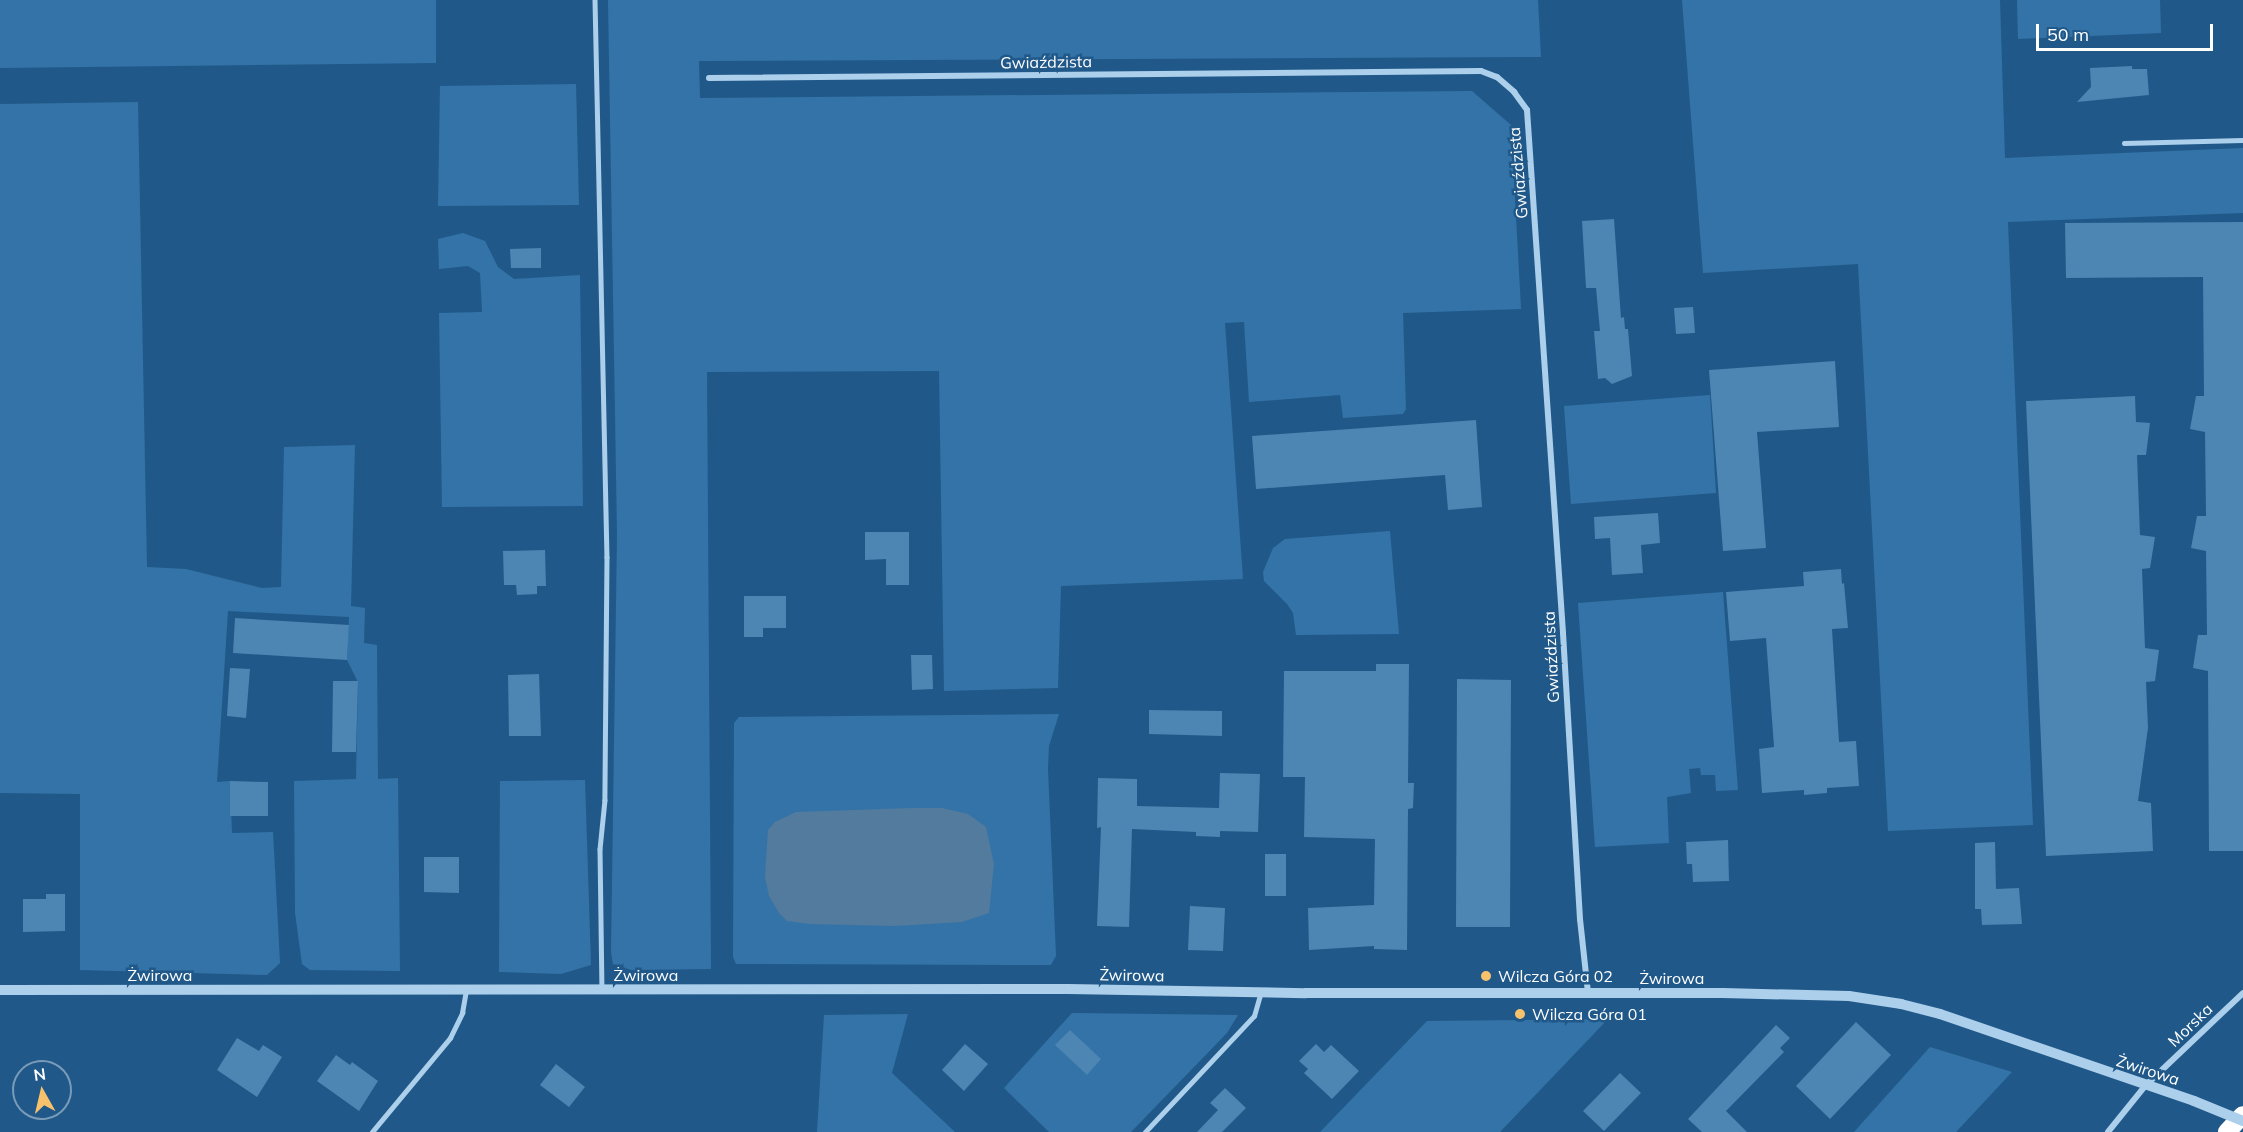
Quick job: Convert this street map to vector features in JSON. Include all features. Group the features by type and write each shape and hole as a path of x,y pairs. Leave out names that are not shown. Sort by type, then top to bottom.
{"highway":[{"path":"2227,1132 2243,1115"}],"street":[{"name":"Gwiaździsta","path":"709,78 1481,71 1497,77 1514,92 1527,110 1580,919 1588,993"},
{"name":"Żwirowa","path":"0,990 1068,989 1261,992 1746,993 1849,996 1884,1001 1982,1026 2145,1086 2194,1101 2243,1121"},
{"name":"Morska","path":"2108,1132 2145,1086 2243,993"}],"lane":[{"path":"595,0 607,557 605,800 600,849 602,991"},
{"path":"2124,143 2243,140"},
{"path":"372,1132 450,1038 462,1013 466,990"},
{"path":"1145,1132 1254,1016 1261,992"}],"shaded area":[{"path":"0,0 436,0 436,63 0,68"},
{"path":"608,0 1538,0 1541,57 699,61 700,98 1472,91 1511,125 1521,309 1403,313 1406,409 1403,414 1343,418 1340,395 1249,402 1244,322 1225,323 1243,579 1061,586 1058,688 944,691 939,371 707,372 711,969 631,970 613,964 611,952 617,534"},
{"path":"1682,0 2000,0 2005,158 2243,148 2243,213 2008,222 2033,825 1888,831 1858,264 1703,273"},
{"path":"2017,0 2160,0 2161,33 2018,39"},
{"path":"576,84 579,205 438,206 440,86"},
{"path":"138,102 147,567 186,569 262,588 281,587 284,447 355,445 351,606 365,608 364,643 377,645 378,779 398,778 400,971 310,970 302,964 295,913 294,781 356,779 358,682 347,660 349,617 228,611 217,782 230,781 232,833 273,832 280,963 267,975 80,970 80,794 0,793 0,104"},
{"path":"463,233 485,241 498,267 514,279 580,275 583,506 442,507 439,313 482,312 480,273 468,266 439,269 438,239"},
{"path":"1710,395 1716,493 1571,504 1564,406"},
{"path":"1390,531 1399,634 1296,635 1293,613 1264,581 1263,572 1273,548 1285,539"},
{"path":"1723,592 1738,790 1716,791 1715,775 1701,775 1700,768 1689,769 1691,793 1667,797 1669,843 1595,847 1578,603"},
{"path":"1059,714 1049,746 1048,769 1056,956 1051,965 736,964 733,957 734,723 739,717"},
{"path":"585,780 591,965 561,974 499,972 500,781"},
{"path":"942,808 968,814 986,827 994,864 989,913 962,922 895,926 809,924 787,921 779,913 769,896 765,877 768,830 775,822 796,812"},
{"path":"1072,1013 1238,1015 1227,1033 1131,1132 1049,1132 1004,1088"},
{"path":"908,1014 892,1073 955,1132 817,1132 824,1015"},
{"path":"1608,1019 1500,1132 1320,1132 1427,1021"},
{"path":"1930,1047 2012,1072 1956,1132 1854,1132"}],"building":[{"path":"2132,66 2132,69 2147,69 2149,95 2077,102 2091,87 2090,68"},
{"path":"1614,219 1621,318 1624,317 1625,329 1628,329 1632,376 1612,384 1605,378 1598,379 1594,331 1600,331 1596,288 1586,288 1582,221"},
{"path":"2243,222 2243,851 2209,851 2208,671 2193,668 2198,635 2207,635 2206,551 2191,548 2197,516 2206,516 2205,432 2190,429 2196,396 2204,396 2203,277 2066,278 2065,223"},
{"path":"541,248 541,268 511,268 510,249"},
{"path":"1693,307 1695,333 1676,334 1674,308"},
{"path":"1835,361 1839,427 1757,432 1766,548 1723,551 1709,370"},
{"path":"2135,396 2136,422 2150,423 2146,455 2137,455 2140,535 2155,537 2150,568 2142,569 2145,648 2159,650 2155,681 2146,682 2148,728 2138,801 2151,803 2153,851 2046,856 2026,401"},
{"path":"1476,420 1482,507 1448,510 1445,475 1256,489 1252,436"},
{"path":"1658,513 1660,543 1641,545 1643,573 1612,575 1610,538 1595,539 1594,517"},
{"path":"865,532 909,532 909,585 886,585 886,559 865,560"},
{"path":"545,550 546,586 537,586 537,594 517,595 516,585 504,585 503,551"},
{"path":"1841,569 1848,628 1832,629 1839,742 1856,741 1859,786 1827,788 1827,793 1804,795 1804,790 1762,793 1759,749 1774,747 1766,638 1730,641 1726,592 1804,586 1803,572"},
{"path":"744,596 786,596 786,628 763,628 763,637 744,637"},
{"path":"235,618 349,625 347,660 233,653"},
{"path":"911,655 932,655 933,689 912,690"},
{"path":"1376,664 1409,664 1408,783 1414,783 1413,808 1408,809 1407,950 1374,949 1374,946 1309,950 1308,908 1374,905 1375,839 1304,837 1305,777 1283,777 1284,671 1376,671"},
{"path":"230,668 250,669 246,718 227,716"},
{"path":"539,674 541,736 509,736 508,675"},
{"path":"1457,679 1511,680 1510,927 1456,927"},
{"path":"333,681 358,681 356,752 332,752"},
{"path":"1149,710 1222,711 1222,736 1149,734"},
{"path":"1220,773 1260,774 1258,832 1220,831 1220,837 1196,836 1196,832 1132,829 1129,927 1097,926 1101,827 1097,828 1098,778 1137,779 1137,806 1219,808"},
{"path":"230,781 268,782 268,816 230,816"},
{"path":"1728,840 1729,881 1693,882 1692,864 1687,864 1686,842"},
{"path":"1995,842 1996,889 2019,888 2022,924 1982,925 1981,909 1975,909 1975,843"},
{"path":"1265,854 1286,854 1286,896 1265,896"},
{"path":"424,857 459,857 459,893 424,892"},
{"path":"46,894 65,894 65,931 23,932 23,899 46,899"},
{"path":"1190,906 1225,908 1223,951 1188,950"},
{"path":"1856,1022 1891,1055 1830,1119 1796,1086"},
{"path":"1776,1025 1790,1038 1780,1048 1784,1052 1726,1111 1747,1132 1702,1132 1688,1119"},
{"path":"1070,1030 1101,1059 1087,1075 1055,1045"},
{"path":"237,1038 259,1051 263,1045 282,1057 257,1097 217,1070"},
{"path":"965,1044 988,1064 964,1091 942,1070"},
{"path":"1316,1044 1324,1052 1331,1045 1359,1071 1332,1099 1304,1073 1308,1069 1299,1061"},
{"path":"336,1055 350,1065 352,1062 378,1081 359,1111 317,1081"},
{"path":"556,1064 585,1087 569,1107 540,1085"},
{"path":"1620,1073 1641,1093 1604,1131 1583,1111"},
{"path":"1225,1088 1246,1108 1222,1132 1197,1132 1218,1110 1210,1103"}],"place":[{"name":"Wilcza Góra 02","path":"1486,976"},
{"name":"Wilcza Góra 01","path":"1520,1014"}]}
